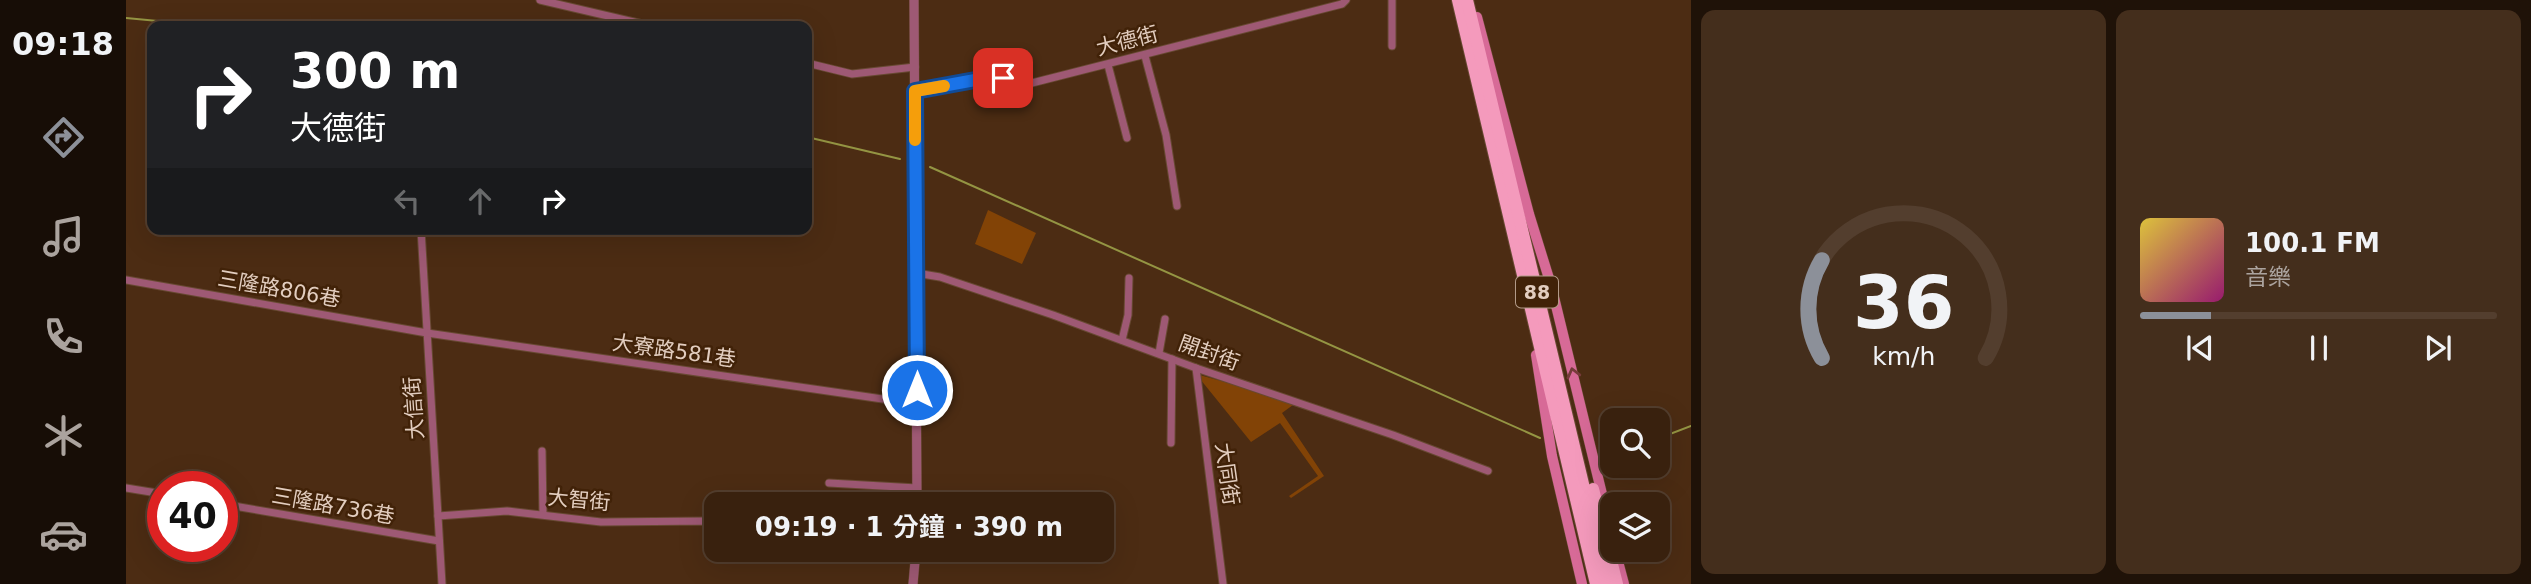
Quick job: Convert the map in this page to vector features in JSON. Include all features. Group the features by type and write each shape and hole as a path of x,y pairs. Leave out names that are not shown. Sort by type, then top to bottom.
{"highway":[{"name":"88","path":"1458,0 1597,584"},
{"name":"88","path":"1467,0 1607,584"},
{"path":"1533,273 1540,290 1617,584"},
{"path":"1545,365 1554,428 1588,584"}],"main road":[{"path":"1452,0 1538,363 1552,456 1582,584"},
{"path":"1473,0 1529,215 1551,285 1602,492"},
{"path":"1618,562 1624,584"}],"street":[{"path":"540,0 630,21"},
{"path":"914,0 917,492"},
{"name":"大德街","path":"915,91 997,76 1016,85 1028,84 1342,4 1346,0"},
{"path":"1392,0 1392,46"},
{"path":"1145,56 1166,135 1177,206"},
{"path":"812,64 852,74 915,67"},
{"path":"1108,65 1127,138"},
{"name":"大信街","path":"421,235 442,584"},
{"name":"開封街","path":"916,274 940,277 1393,435 1488,471"},
{"path":"1122,340 1128,315 1129,278"},
{"name":"三隆路806巷","path":"126,280 427,333"},
{"path":"1159,353 1165,319"},
{"name":"大寮路581巷","path":"427,333 917,404"},
{"path":"1171,443 1172,359"},
{"name":"大同街","path":"1196,368 1223,584"},
{"path":"542,451 543,514"},
{"path":"829,483 917,488"},
{"path":"126,488 147,491"},
{"name":"三隆路736巷","path":"238,507 439,541"},
{"name":"大智街","path":"438,516 507,511 601,522 704,521"},
{"path":"913,584 915,562"}],"shaded area":[{"path":"988,210 1036,233 1022,264 975,244"},
{"path":"1196,374 1297,402 1282,413 1324,476 1291,498 1289,496 1318,476 1280,423 1251,442"}],"waterway":[{"path":"126,18 158,21"},
{"path":"812,138 900,159"},
{"path":"930,167 1540,438"},
{"path":"1670,434 1691,426"}],"slow traffic":[{"path":"915,140 915,91 944,86"}],"route":[{"path":"917,390 915,91 997,76 1003,78"}]}
